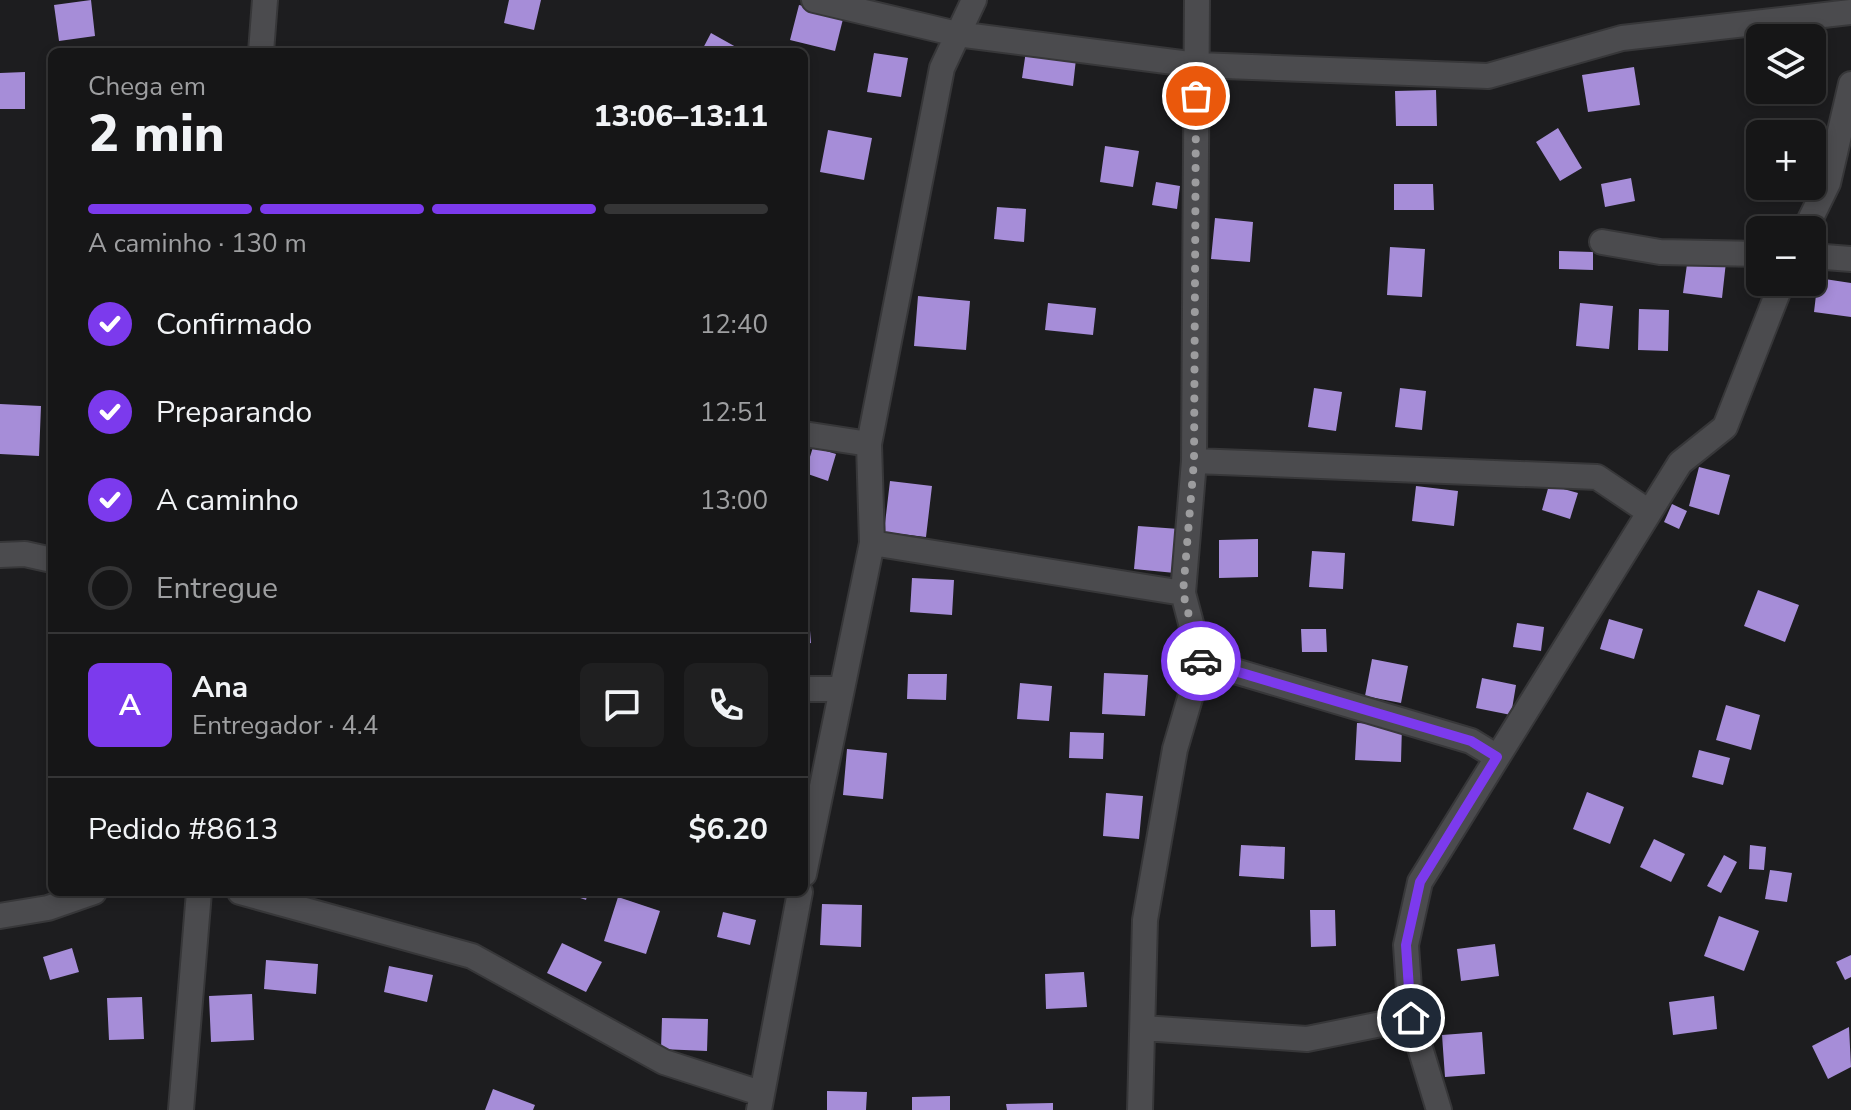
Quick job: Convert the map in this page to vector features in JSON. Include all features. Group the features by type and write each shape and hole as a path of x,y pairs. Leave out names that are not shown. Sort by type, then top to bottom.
{"street":[{"path":"261,48 265,0"},
{"path":"814,0 957,34 1197,65 1488,76 1622,38 1851,12"},
{"path":"808,854 872,543 869,444 942,68 974,0"},
{"path":"1140,1110 1145,920 1175,749 1201,661 1183,593 1194,461 1197,0"},
{"path":"1812,216 1828,183 1851,84"},
{"path":"1602,242 1660,252 1746,254"},
{"path":"1826,257 1851,259"},
{"path":"1439,1110 1411,1018 1406,945 1420,882 1680,463 1725,427 1776,296"},
{"path":"808,435 869,444"},
{"path":"1194,461 1597,477 1649,512"},
{"path":"872,543 1183,593"},
{"path":"0,555 25,554 48,559"},
{"path":"1201,661 1471,741 1497,757"},
{"path":"808,689 841,689"},
{"path":"0,916 48,908 82,896"},
{"path":"181,1110 199,896"},
{"path":"254,896 472,956 664,1062 760,1102 799,896"},
{"path":"1143,1028 1307,1039 1411,1018"}],"building":[{"path":"91,0 95,36 59,41 54,5"},
{"path":"509,0 541,0 534,30 504,23"},
{"path":"799,5 844,15 835,51 790,40"},
{"path":"711,33 736,47 735,48 703,48"},
{"path":"1026,51 1076,59 1073,86 1022,78"},
{"path":"874,53 908,58 901,97 867,92"},
{"path":"1634,67 1640,105 1588,112 1582,75"},
{"path":"25,72 25,109 0,109 0,73"},
{"path":"1436,90 1437,126 1396,126 1395,91"},
{"path":"1558,128 1582,168 1560,181 1536,142"},
{"path":"828,130 872,138 864,180 820,172"},
{"path":"1105,146 1139,151 1133,187 1100,182"},
{"path":"1631,178 1635,201 1605,207 1601,184"},
{"path":"1156,182 1180,186 1177,209 1152,205"},
{"path":"1394,184 1433,184 1434,210 1394,210"},
{"path":"997,207 1026,209 1024,242 994,239"},
{"path":"1215,218 1253,222 1250,262 1211,259"},
{"path":"1390,247 1425,249 1422,297 1387,295"},
{"path":"1559,251 1593,252 1593,270 1559,269"},
{"path":"1688,257 1726,262 1722,298 1683,293"},
{"path":"1826,279 1851,283 1851,317 1814,312 1816,296 1826,296"},
{"path":"918,296 970,301 966,350 914,346"},
{"path":"1048,303 1096,308 1093,335 1045,330"},
{"path":"1580,303 1613,306 1609,349 1576,346"},
{"path":"1639,309 1669,310 1668,351 1638,350"},
{"path":"1314,388 1342,392 1336,431 1308,427"},
{"path":"1400,388 1426,391 1422,430 1395,427"},
{"path":"0,404 41,406 39,456 0,454"},
{"path":"813,447 836,454 828,481 808,474"},
{"path":"1699,467 1730,475 1719,515 1689,506"},
{"path":"890,481 932,486 926,537 884,532"},
{"path":"1549,485 1578,493 1570,519 1542,510"},
{"path":"1416,486 1458,491 1454,526 1412,521"},
{"path":"1672,504 1687,511 1679,529 1664,522"},
{"path":"1138,526 1179,529 1175,573 1134,569"},
{"path":"1258,539 1258,577 1219,578 1219,540"},
{"path":"1312,551 1345,553 1343,589 1309,587"},
{"path":"912,578 954,580 952,615 910,612"},
{"path":"1758,590 1799,605 1785,642 1744,626"},
{"path":"808,606 811,643 808,643"},
{"path":"1609,619 1643,629 1634,659 1600,649"},
{"path":"1517,623 1544,627 1541,651 1513,647"},
{"path":"1301,629 1326,629 1327,652 1302,652"},
{"path":"1372,659 1408,666 1401,703 1365,696"},
{"path":"1104,673 1148,675 1145,716 1102,714"},
{"path":"908,674 947,674 946,700 907,699"},
{"path":"1482,678 1516,685 1511,715 1476,708"},
{"path":"1020,683 1052,686 1049,721 1017,719"},
{"path":"1726,705 1760,715 1751,750 1716,740"},
{"path":"1357,723 1402,725 1401,762 1355,760"},
{"path":"1070,732 1104,733 1103,759 1069,758"},
{"path":"847,749 887,753 883,799 843,795"},
{"path":"1699,750 1730,758 1723,785 1692,777"},
{"path":"1587,792 1624,807 1610,844 1573,829"},
{"path":"1106,793 1143,796 1139,839 1103,836"},
{"path":"1654,839 1685,854 1671,882 1640,867"},
{"path":"1241,845 1285,847 1284,879 1239,876"},
{"path":"1750,845 1766,847 1764,870 1749,869"},
{"path":"1724,855 1737,862 1721,893 1707,886"},
{"path":"1770,870 1792,873 1787,902 1765,899"},
{"path":"618,897 660,911 646,954 604,941"},
{"path":"822,904 862,905 861,947 820,945"},
{"path":"1310,910 1335,910 1336,946 1311,947"},
{"path":"723,912 756,920 750,945 717,937"},
{"path":"1719,916 1759,931 1744,971 1704,956"},
{"path":"562,943 602,962 586,992 547,973"},
{"path":"1495,944 1499,976 1461,981 1457,949"},
{"path":"72,948 79,972 50,980 43,957"},
{"path":"1851,955 1851,977 1845,980 1836,962"},
{"path":"266,960 318,964 316,994 264,989"},
{"path":"389,966 433,975 427,1002 384,992"},
{"path":"1084,972 1087,1007 1046,1009 1045,974"},
{"path":"252,994 254,1040 211,1042 209,996"},
{"path":"1714,996 1717,1029 1673,1035 1669,1002"},
{"path":"142,997 144,1039 109,1040 107,998"},
{"path":"662,1018 708,1019 707,1051 661,1049"},
{"path":"1849,1027 1851,1067 1828,1079 1812,1046"},
{"path":"1482,1032 1485,1074 1445,1077 1442,1035"},
{"path":"493,1089 535,1105 533,1110 485,1110"},
{"path":"827,1091 867,1092 866,1110 827,1110"},
{"path":"950,1096 950,1110 912,1110 912,1097"},
{"path":"1053,1103 1053,1110 1007,1110 1006,1104"}],"way so far":[{"path":"1196,96 1194,461 1183,593 1201,661"}],"route":[{"path":"1201,661 1471,741 1497,757 1420,882 1406,945 1411,1018"}]}
